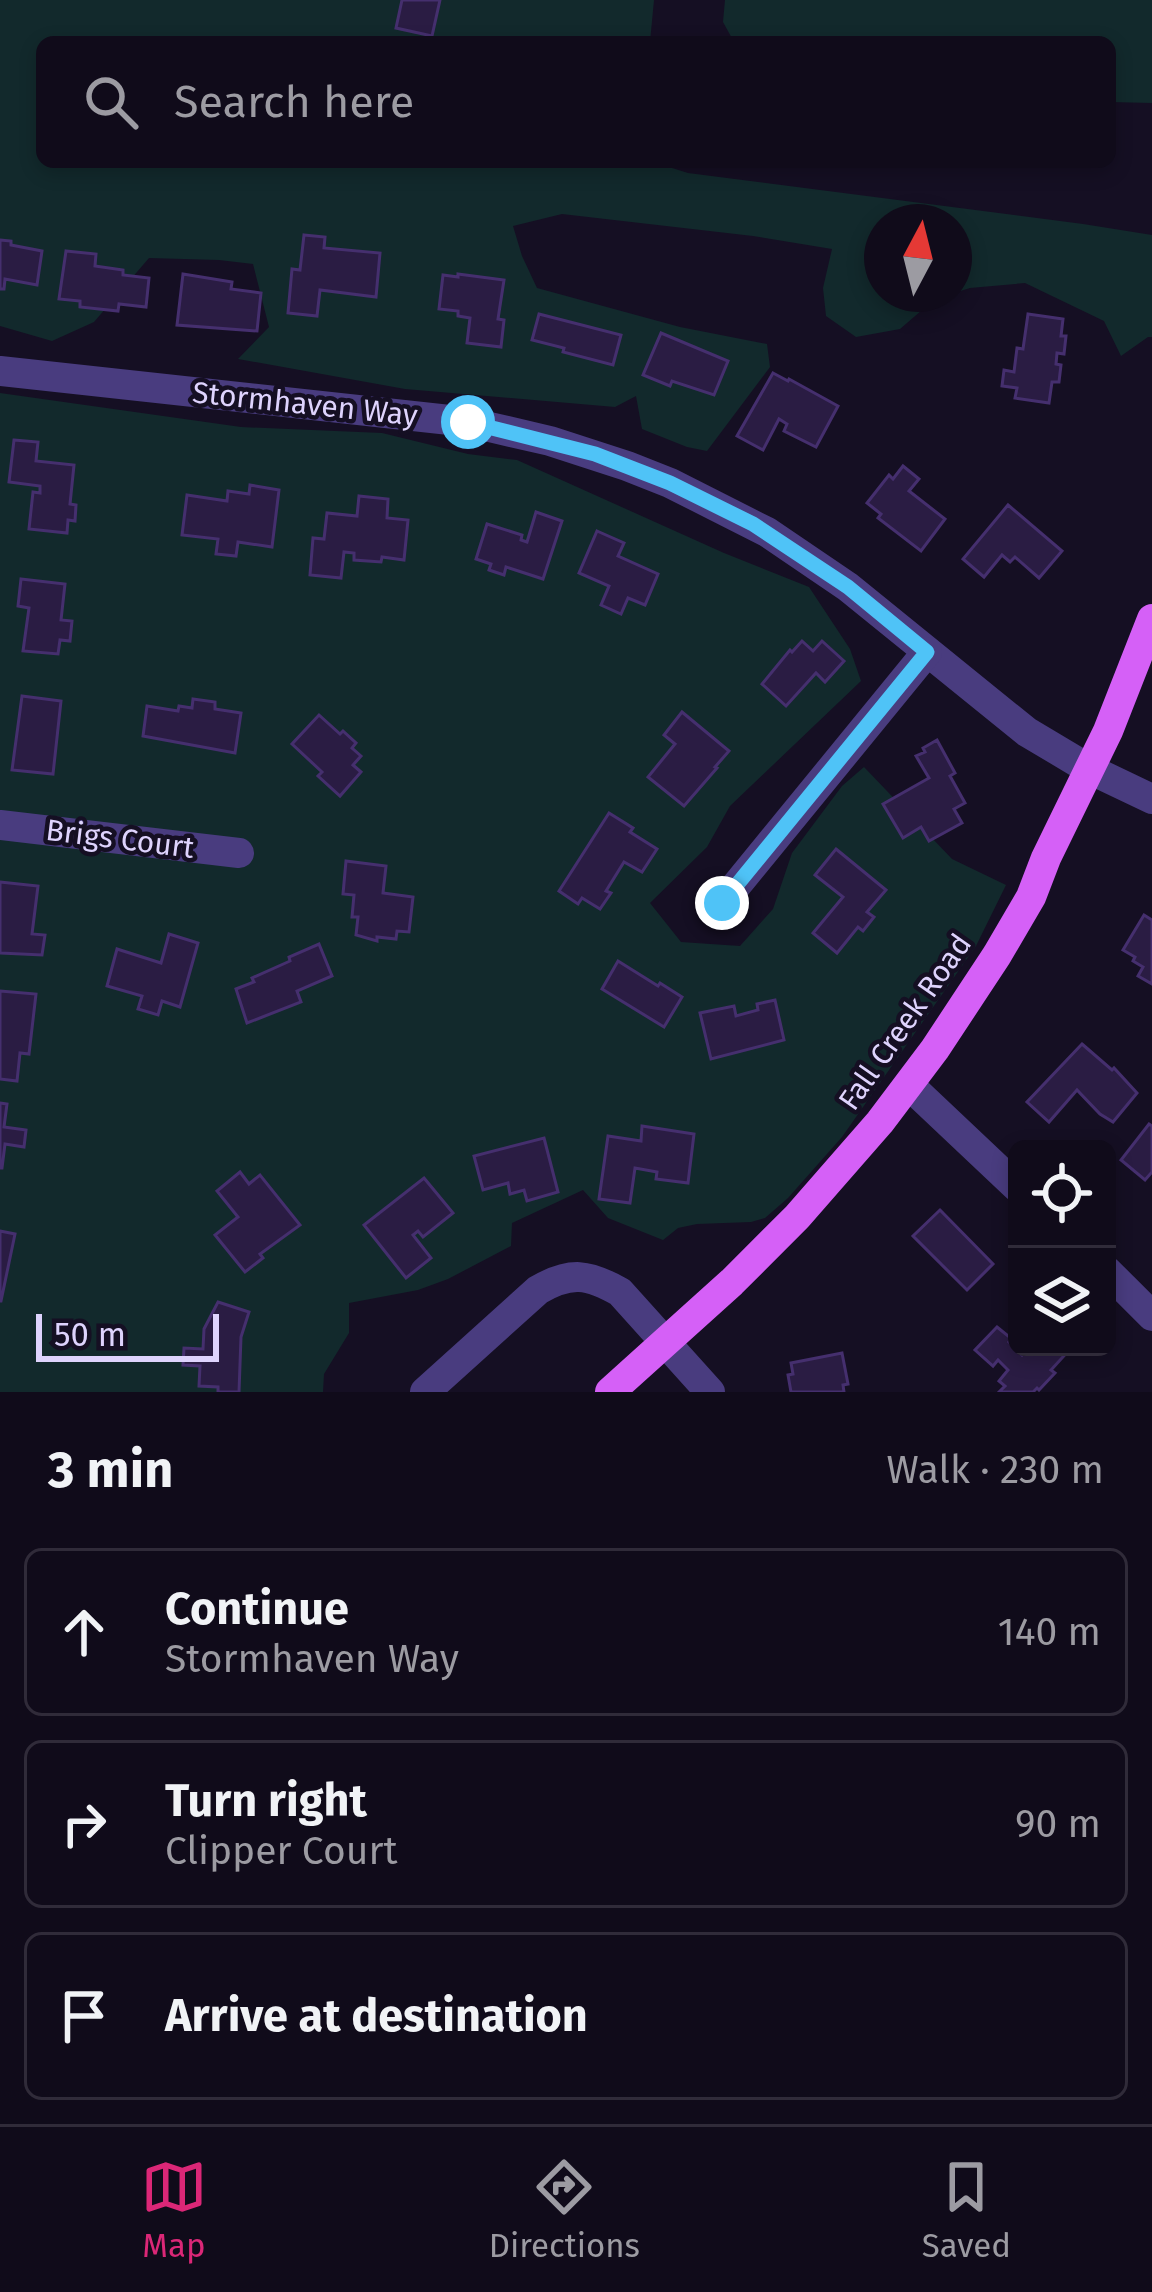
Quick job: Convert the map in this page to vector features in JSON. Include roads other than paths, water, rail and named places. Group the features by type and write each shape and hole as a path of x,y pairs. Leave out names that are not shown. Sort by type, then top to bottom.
{"main road":[{"name":"Fall Creek Road","path":"610,1392 797,1217 909,1084 973,993 1031,897 1117,710 1152,619"}],"street":[{"name":"Stormhaven Way","path":"0,371 468,422 595,454 670,483 767,532 848,587 1028,732 1152,799"},
{"path":"722,903 927,652"},
{"name":"Brigs Court","path":"0,825 239,854"},
{"path":"909,1084 1008,1178"},
{"path":"425,1392 538,1290 574,1276 606,1282 623,1294 710,1392"},
{"path":"1116,1280 1152,1316"}]}
